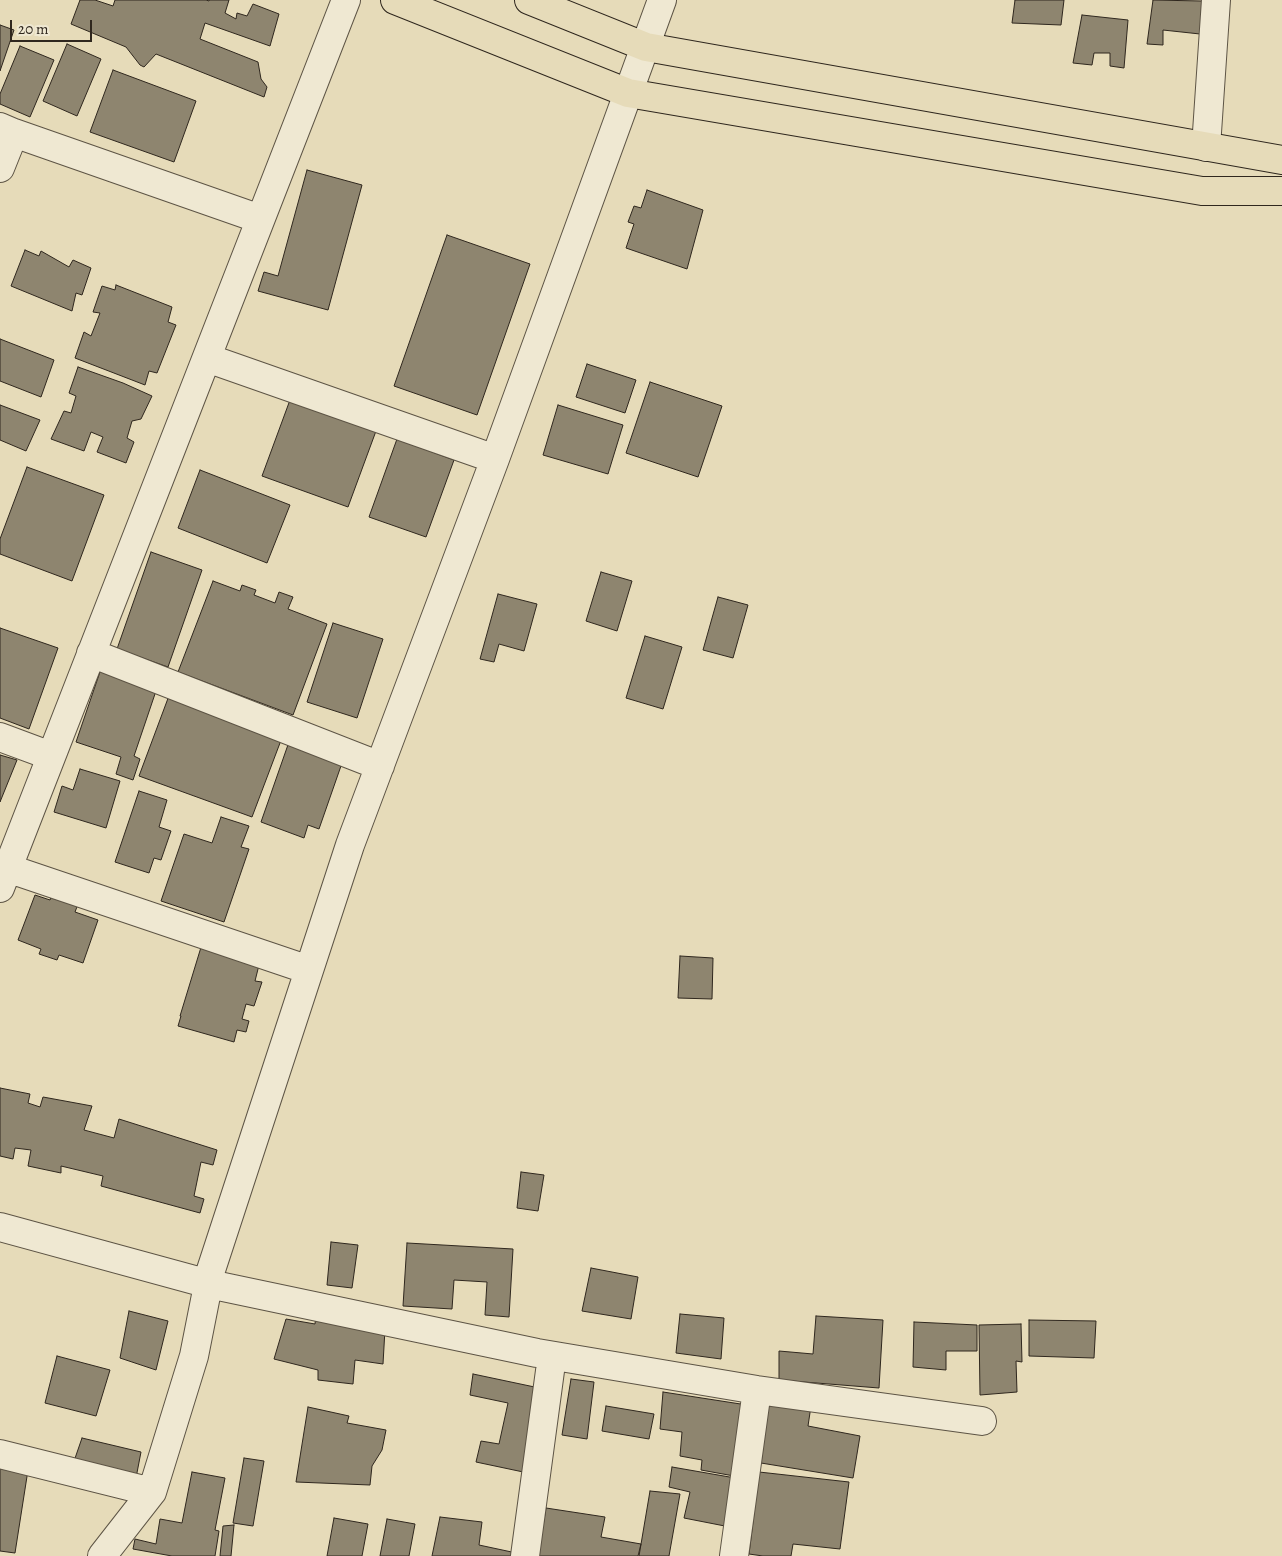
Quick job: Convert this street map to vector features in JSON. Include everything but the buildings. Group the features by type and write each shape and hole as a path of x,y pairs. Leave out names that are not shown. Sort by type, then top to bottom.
{"main road":[{"path":"394,0 628,93 1202,191 1282,191"},
{"path":"529,0 646,47 1282,160"}],"street":[{"path":"309,970 4,878 346,0"},
{"path":"102,1556 152,1492 194,1356 211,1270 350,845 662,0"},
{"path":"1206,146 1216,0"},
{"path":"0,168 7,130 260,219"},
{"path":"207,358 494,459"},
{"path":"92,653 380,766"},
{"path":"0,737 51,756"},
{"path":"0,1227 209,1284 552,1356 757,1390 982,1420"},
{"path":"525,1556 552,1356"},
{"path":"734,1556 757,1390"},
{"path":"0,1454 152,1492"}]}
